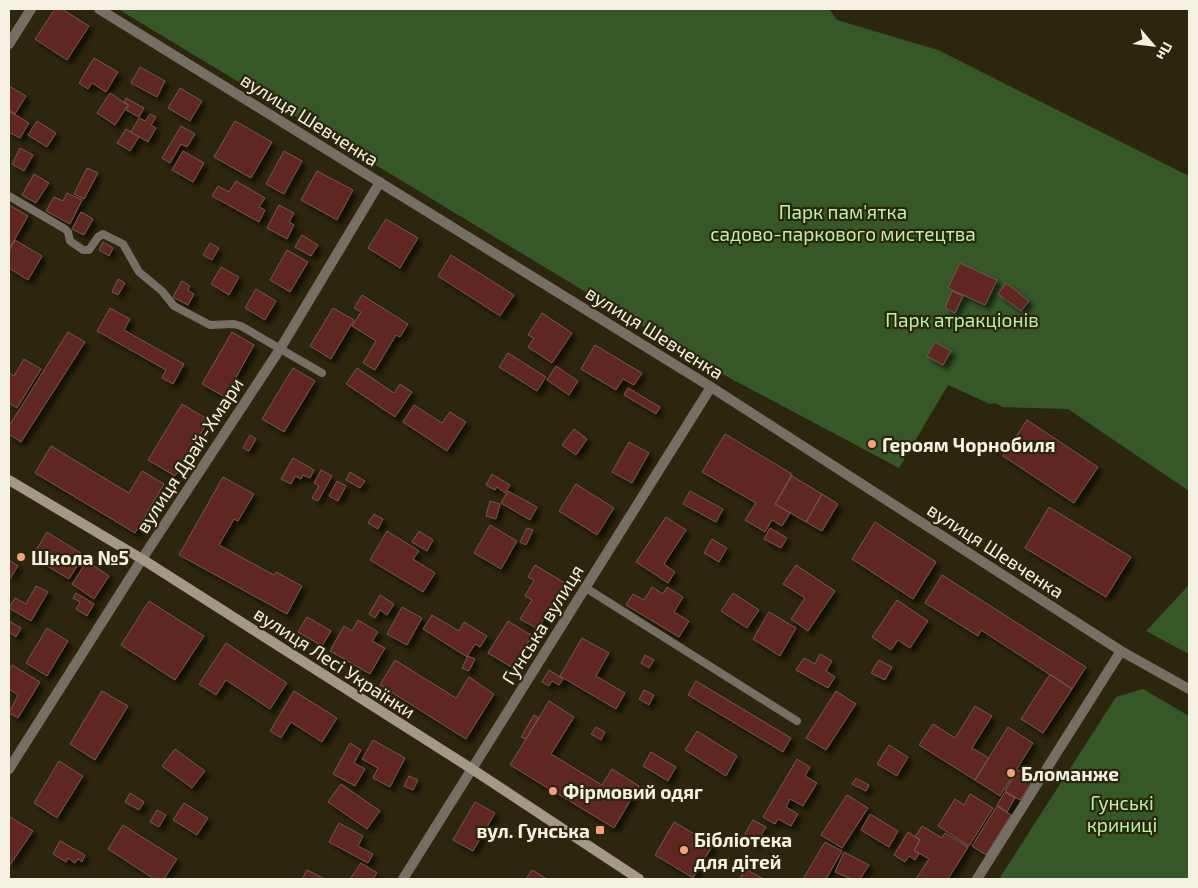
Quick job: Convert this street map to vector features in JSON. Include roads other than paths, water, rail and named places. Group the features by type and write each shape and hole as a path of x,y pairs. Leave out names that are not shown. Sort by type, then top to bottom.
{"street":[{"path":"9,44 31,9"},
{"name":"вулиця Шевченка","path":"99,9 711,387 1122,651 1189,688"},
{"name":"вулиця Драй-Хмари","path":"9,769 142,559 280,349 380,182"},
{"name":"Гунська вулиця","path":"403,879 711,387"},
{"name":"вулиця Лесі Українки","path":"9,480 142,559 472,769 639,879"},
{"path":"977,879 1122,651"}],"lane":[{"path":"9,196 65,229 68,232 70,241 83,250 89,250 100,235 107,235 123,245 139,272 162,291 174,306 210,324 234,324 241,326 322,372"},
{"path":"586,588 797,721"}],"place":[{"name":"Героям Чорнобиля","path":"872,444"},
{"name":"Школа №5","path":"21,557"},
{"name":"Бломанже","path":"1011,773"},
{"name":"Фірмовий одяг","path":"553,791"},
{"name":"вул. Гунська","path":"600,830"},
{"name":"Бібліотека для дітей","path":"684,850"}],"park label":[{"name":"Парк пам'ятка садово-паркового мистецтва","path":"843,222"},
{"name":"Парк атракціонів","path":"962,319"},
{"name":"Гунські криниці","path":"1122,813"}]}
